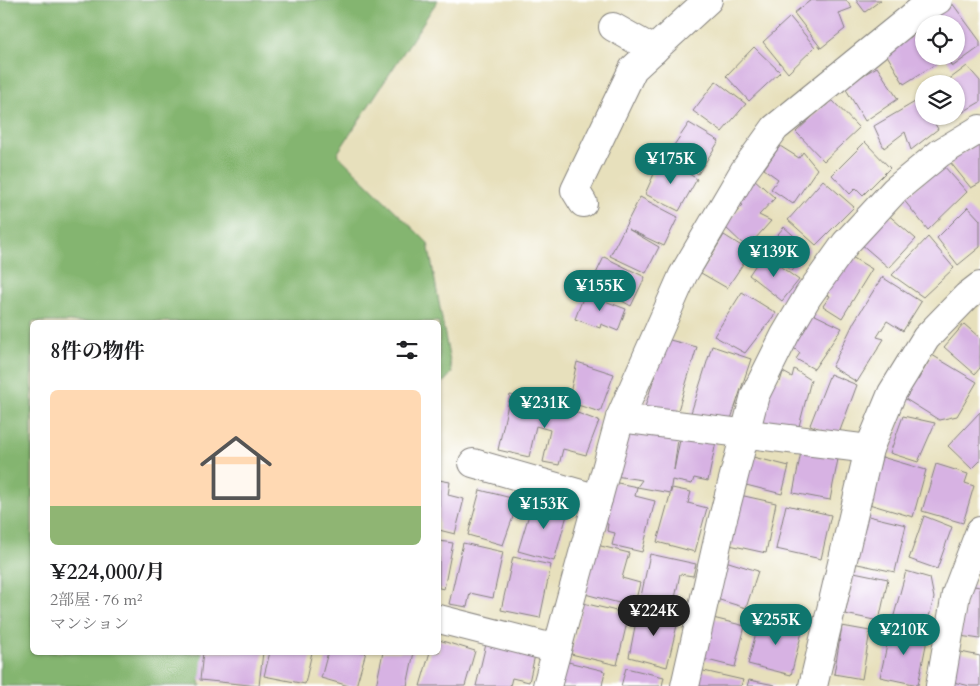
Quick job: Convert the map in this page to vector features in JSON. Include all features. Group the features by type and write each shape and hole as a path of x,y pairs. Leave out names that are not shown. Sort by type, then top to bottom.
{"street":[{"path":"583,203 575,190 633,69 708,0"},
{"path":"547,686 620,418 683,275 744,171 775,128 918,12 938,0"},
{"path":"613,27 654,50"},
{"path":"684,686 755,395 785,335 808,296 846,243 895,190 940,153 980,128"},
{"path":"813,686 869,449 892,392 926,338 967,296 980,286"},
{"path":"620,418 869,449"},
{"path":"473,463 598,499"},
{"path":"940,686 956,594 980,531"},
{"path":"441,620 557,649"}],"green space":[{"path":"0,0 438,0 337,154 428,243 452,373 441,385 441,320 30,320 30,655 207,655 200,680 201,686 0,686"}],"building":[{"path":"811,0 846,0 852,8 839,13 845,29 821,48 794,13"},
{"path":"856,0 881,0 865,12"},
{"path":"952,3 961,15 937,15"},
{"path":"790,17 815,47 788,73 763,42"},
{"path":"965,21 980,41 980,47 965,58"},
{"path":"915,34 915,65 934,65 918,75 915,75 915,77 904,84 885,52"},
{"path":"754,47 780,72 749,101 726,76"},
{"path":"967,66 980,81 980,102 965,111 965,75 955,75"},
{"path":"877,67 898,99 865,121 844,86"},
{"path":"716,81 746,104 722,132 693,111"},
{"path":"831,99 859,128 824,161 796,132"},
{"path":"915,102 915,125 936,125 938,129 911,150 905,132 884,148 874,126"},
{"path":"689,123 719,141 698,174 668,154"},
{"path":"980,141 980,183 971,188 950,162"},
{"path":"865,142 890,168 863,195 856,188 850,194 832,175"},
{"path":"780,146 799,158 803,152 817,169 793,204 771,189 778,179 764,169"},
{"path":"662,156 697,179 679,211 645,194"},
{"path":"943,165 967,192 928,230 903,199"},
{"path":"753,178 775,198 759,215 771,221 747,248 724,226 743,205 732,201"},
{"path":"823,180 854,207 816,245 788,220"},
{"path":"640,197 678,217 664,246 628,229 659,247 646,273 610,256"},
{"path":"968,207 980,220 980,247 958,265 937,238"},
{"path":"885,212 916,239 889,268 860,243"},
{"path":"784,227 810,250 792,271 766,248"},
{"path":"724,235 751,252 727,288 701,273"},
{"path":"928,237 954,268 923,297 892,275"},
{"path":"845,253 872,269 842,318 823,306 830,296 823,292"},
{"path":"763,254 799,280 782,301 749,275"},
{"path":"604,257 645,277 631,306 591,284"},
{"path":"882,277 921,302 903,331 887,321 877,337 884,339 857,382 832,367 854,322"},
{"path":"586,290 605,297 605,301 626,309 618,331 601,324 600,328 575,319"},
{"path":"742,292 776,313 745,353 714,336"},
{"path":"809,312 842,328 814,369 796,359 800,353 790,345"},
{"path":"964,324 980,338 980,368 975,374 944,347"},
{"path":"666,339 697,347 676,417 645,407"},
{"path":"712,346 751,359 728,428 690,416"},
{"path":"932,355 977,382 957,416 939,420 899,395 911,375 918,380"},
{"path":"577,362 614,374 600,412 568,402"},
{"path":"794,369 811,380 798,430 756,420 767,378 780,382 783,372 792,377"},
{"path":"830,374 857,385 838,436 810,425"},
{"path":"510,395 556,405 599,421 586,455 563,449 559,465 543,462 550,430 536,426 529,457 498,450"},
{"path":"980,412 980,461 972,469 948,446"},
{"path":"903,416 935,423 918,462 890,453"},
{"path":"622,430 678,439 674,470 681,435 716,442 708,481 694,478 692,484 672,480 670,493 637,487 642,480 615,476"},
{"path":"802,447 839,454 830,500 793,493"},
{"path":"749,456 789,466 782,494 742,484"},
{"path":"882,457 926,470 913,517 869,504"},
{"path":"936,464 968,474 965,483 974,486 963,523 922,511"},
{"path":"441,480 450,482 448,495 464,499 455,534 441,530"},
{"path":"613,482 637,487 635,496 655,501 642,552 612,545 615,533 607,531 608,524 603,523"},
{"path":"672,488 691,492 688,503 707,508 695,552 657,542"},
{"path":"480,490 519,500 503,545 468,535"},
{"path":"735,494 776,503 766,553 725,544"},
{"path":"534,498 569,508 554,561 518,551"},
{"path":"786,505 831,515 821,559 776,549"},
{"path":"864,515 906,525 895,572 853,563"},
{"path":"924,516 952,527 937,569 909,559"},
{"path":"441,541 453,543 444,589 441,588"},
{"path":"463,543 503,552 493,598 470,593 467,607 449,604"},
{"path":"597,545 629,553 622,578 640,583 634,607 585,594"},
{"path":"650,554 696,564 693,576 680,574 673,608 640,601"},
{"path":"513,557 551,565 540,618 501,610"},
{"path":"722,560 758,571 746,608 710,597"},
{"path":"906,571 930,578 934,598 926,628 893,619"},
{"path":"854,572 888,579 879,621 845,614"},
{"path":"968,585 980,587 980,639 960,636"},
{"path":"583,603 629,614 617,665 571,654"},
{"path":"639,606 679,617 667,667 629,657"},
{"path":"709,617 745,626 735,667 699,658"},
{"path":"760,617 803,628 791,675 748,664"},
{"path":"842,626 870,631 862,679 834,674"},
{"path":"891,627 928,635 918,685 880,677"},
{"path":"441,641 475,651 465,686 420,686 429,655 441,655"},
{"path":"486,644 535,655 529,682 512,678 510,686 476,686"},
{"path":"956,651 980,656 980,686 970,686 949,681"},
{"path":"203,655 263,655 259,686 200,680"},
{"path":"269,655 311,655 305,684 264,676"},
{"path":"327,655 365,655 356,686 349,686 321,678"},
{"path":"382,655 413,655 407,686 376,686"},
{"path":"564,661 605,671 602,686 558,686"},
{"path":"626,668 664,677 662,686 621,686"},
{"path":"695,669 743,680 741,686 691,686"},
{"path":"749,680 775,685 775,686 747,686"}]}
